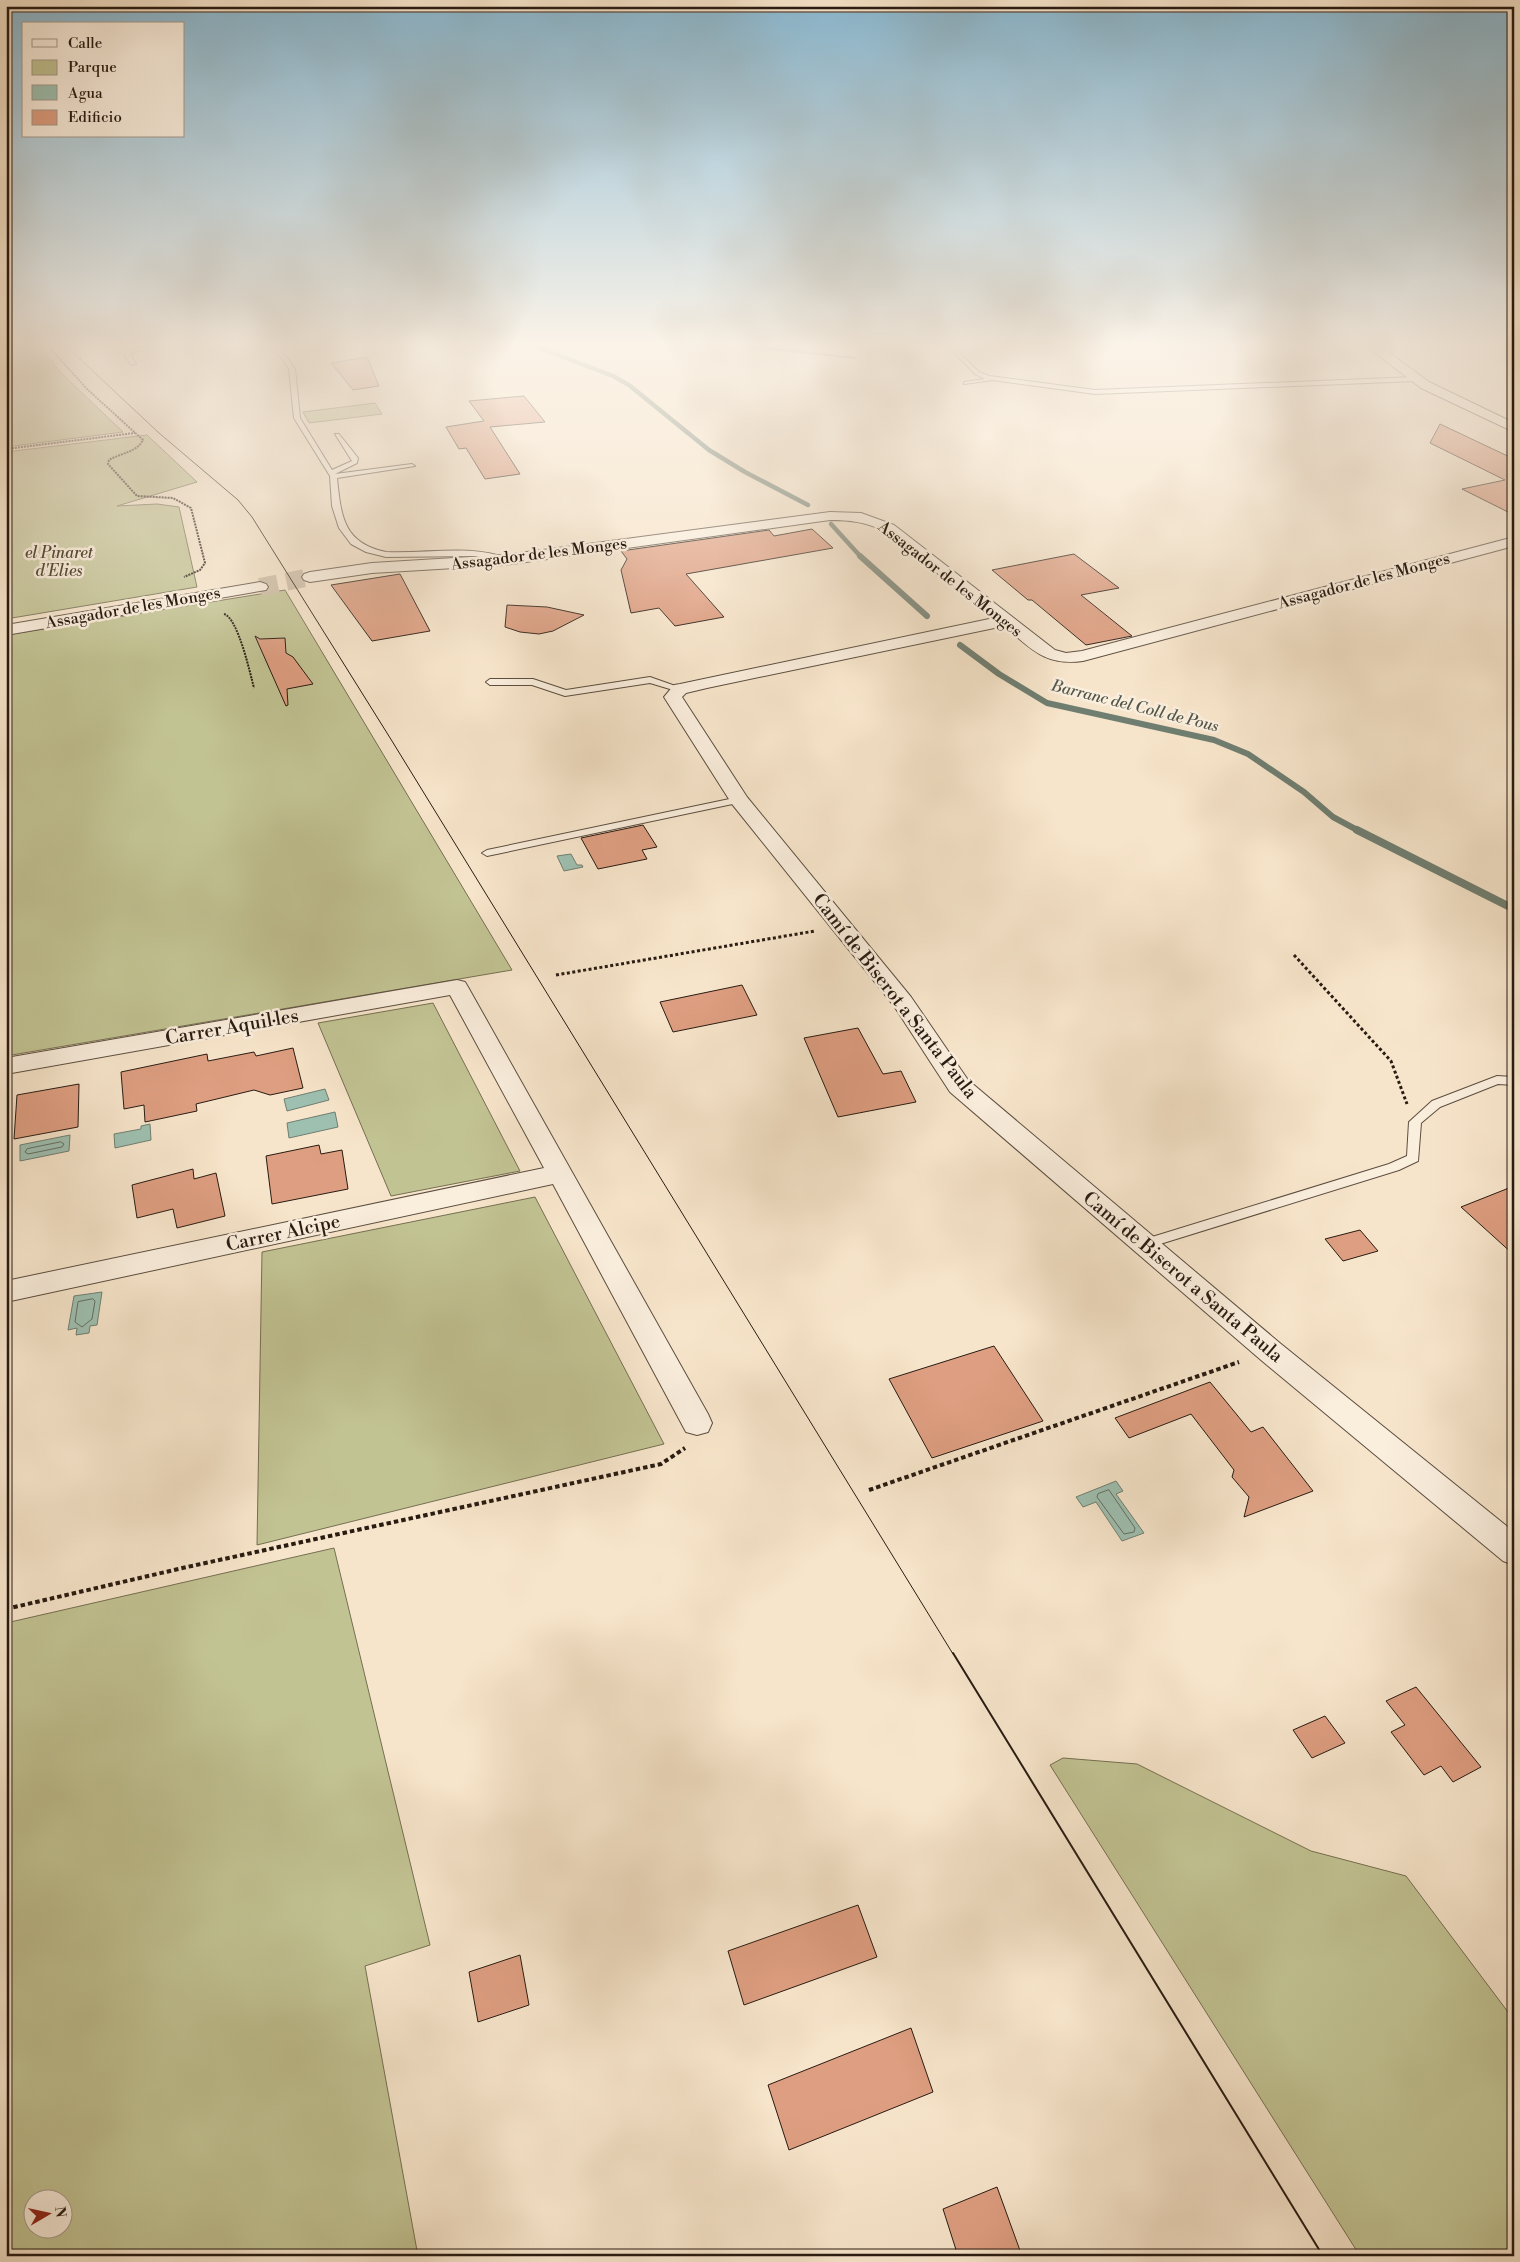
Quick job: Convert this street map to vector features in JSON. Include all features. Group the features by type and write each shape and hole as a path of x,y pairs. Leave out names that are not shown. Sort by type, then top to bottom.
{"street":[{"name":"Assagador de les Monges","path":"310,577 372,568 463,564 504,560 830,516 859,516 867,517 889,528 1049,654 1066,658 1083,656 1514,541"},
{"name":"Assagador de les Monges","path":"6,630 260,587"},
{"path":"680,689 1005,621"},
{"name":"Camí de Biserot a Santa Paula","path":"680,689 674,697 739,800 903,1002 959,1086 1271,1352 1514,1551"},
{"name":"Carrer Aquil·les","path":"6,1066 458,987 559,1174"},
{"path":"559,1174 697,1423"},
{"name":"Carrer Alcipe","path":"6,1292 559,1174"}],"lane":[{"path":"318,452 332,474 336,514 350,537 372,553 398,556 480,554 496,556 504,560"},
{"path":"332,474 355,462 355,458 350,452"},
{"path":"332,474 412,466"},
{"path":"490,682 533,682 565,693 650,680 680,689"},
{"path":"487,853 739,800"},
{"path":"1144,1244 1394,1167 1413,1158 1415,1122 1436,1104 1497,1080 1514,1082"}],"path":[{"path":"124,452 113,456 108,464 137,496 174,498 186,502 191,508 204,563 200,570 176,579"},
{"path":"221,614 228,615 233,619 254,688"},
{"path":"556,975 842,926"},
{"path":"1294,955 1392,1061 1415,1122"},
{"path":"869,1490 1271,1352"},
{"path":"6,1609 187,1567 661,1464 679,1453 692,1441 697,1423"}],"green space":[{"name":"el Pinaret d'Elies","path":"6,452 165,452 197,482 117,506 157,504 179,507 197,587 6,619"},
{"path":"285,590 512,970 6,1056 6,635"},
{"path":"433,1003 520,1171 391,1196 318,1023"},
{"path":"535,1197 664,1444 257,1545 262,1252"},
{"path":"334,1548 430,1945 365,1966 418,2256 6,2256 6,1623"},
{"path":"1063,1758 1137,1764 1311,1851 1406,1876 1514,2020 1514,2256 1360,2256 1050,1765"}],"water":[{"path":"571,854 577,865 582,865 583,867 564,871 557,856"},
{"path":"325,1089 329,1100 287,1111 284,1099"},
{"path":"335,1112 338,1127 289,1138 287,1123"},
{"path":"150,1124 151,1140 115,1148 114,1134 141,1129 141,1126"},
{"path":"70,1135 69,1151 20,1161 20,1145"},
{"path":"102,1292 97,1325 90,1326 89,1333 76,1335 77,1328 68,1330 74,1296"},
{"path":"1116,1481 1123,1491 1116,1494 1144,1533 1122,1541 1096,1502 1083,1507 1076,1497"}],"building":[{"path":"468,452 506,452 520,474 485,479"},
{"path":"1447,452 1498,452 1514,459 1514,515 1462,489 1505,480"},
{"path":"812,529 833,548 686,574 724,617 675,626 659,608 631,613 621,570 627,559 621,551 769,530 774,536"},
{"path":"1074,554 1119,588 1081,595 1132,636 1086,645 992,570"},
{"path":"400,574 430,631 372,641 331,585"},
{"path":"507,605 547,607 584,615 553,631 539,634 520,632 505,627"},
{"path":"255,636 260,639 285,638 286,653 293,657 313,684 287,689 288,705 286,706"},
{"path":"643,825 657,847 642,850 647,859 598,869 581,838"},
{"path":"742,985 757,1015 673,1032 660,1002"},
{"path":"858,1028 883,1074 901,1071 916,1102 838,1117 804,1038"},
{"path":"293,1048 303,1088 270,1095 254,1090 196,1104 197,1111 145,1122 144,1105 124,1109 121,1072 207,1054 208,1061 254,1052 256,1056"},
{"path":"79,1084 78,1127 14,1139 17,1095"},
{"path":"319,1145 321,1154 342,1150 348,1189 272,1204 266,1156"},
{"path":"193,1169 194,1179 216,1173 225,1216 177,1228 173,1209 137,1218 132,1185"},
{"path":"1514,1186 1514,1255 1461,1207"},
{"path":"1360,1230 1378,1251 1343,1261 1325,1239"},
{"path":"994,1346 1043,1421 932,1458 889,1379"},
{"path":"1210,1382 1251,1432 1263,1427 1313,1491 1244,1517 1249,1497 1232,1477 1234,1470 1191,1414 1129,1438 1115,1418"},
{"path":"1416,1687 1481,1767 1453,1782 1441,1766 1424,1775 1391,1732 1405,1725 1386,1701"},
{"path":"1325,1716 1345,1743 1312,1758 1293,1730"},
{"path":"858,1905 877,1957 744,2005 728,1951"},
{"path":"520,1955 529,2005 478,2022 469,1972"},
{"path":"911,2028 933,2092 789,2150 768,2085"},
{"path":"997,2187 1022,2256 958,2256 943,2209"}],"waterway":[{"path":"712,452 745,472 808,505"},
{"path":"831,524 860,556"},
{"path":"860,556 927,616"},
{"name":"Barranc del Coll de Pous","path":"960,645 999,674 1047,703 1214,740 1248,754 1304,792 1333,817 1359,831"},
{"name":"Barranc del Coll de Pous","path":"1357,830 1514,909"}],"tunnel":[{"path":"260,587 310,577"}],"tram line":[{"path":"181,452 238,500 252,517 392,741 953,1654"},
{"path":"953,1653 1323,2256"}]}
